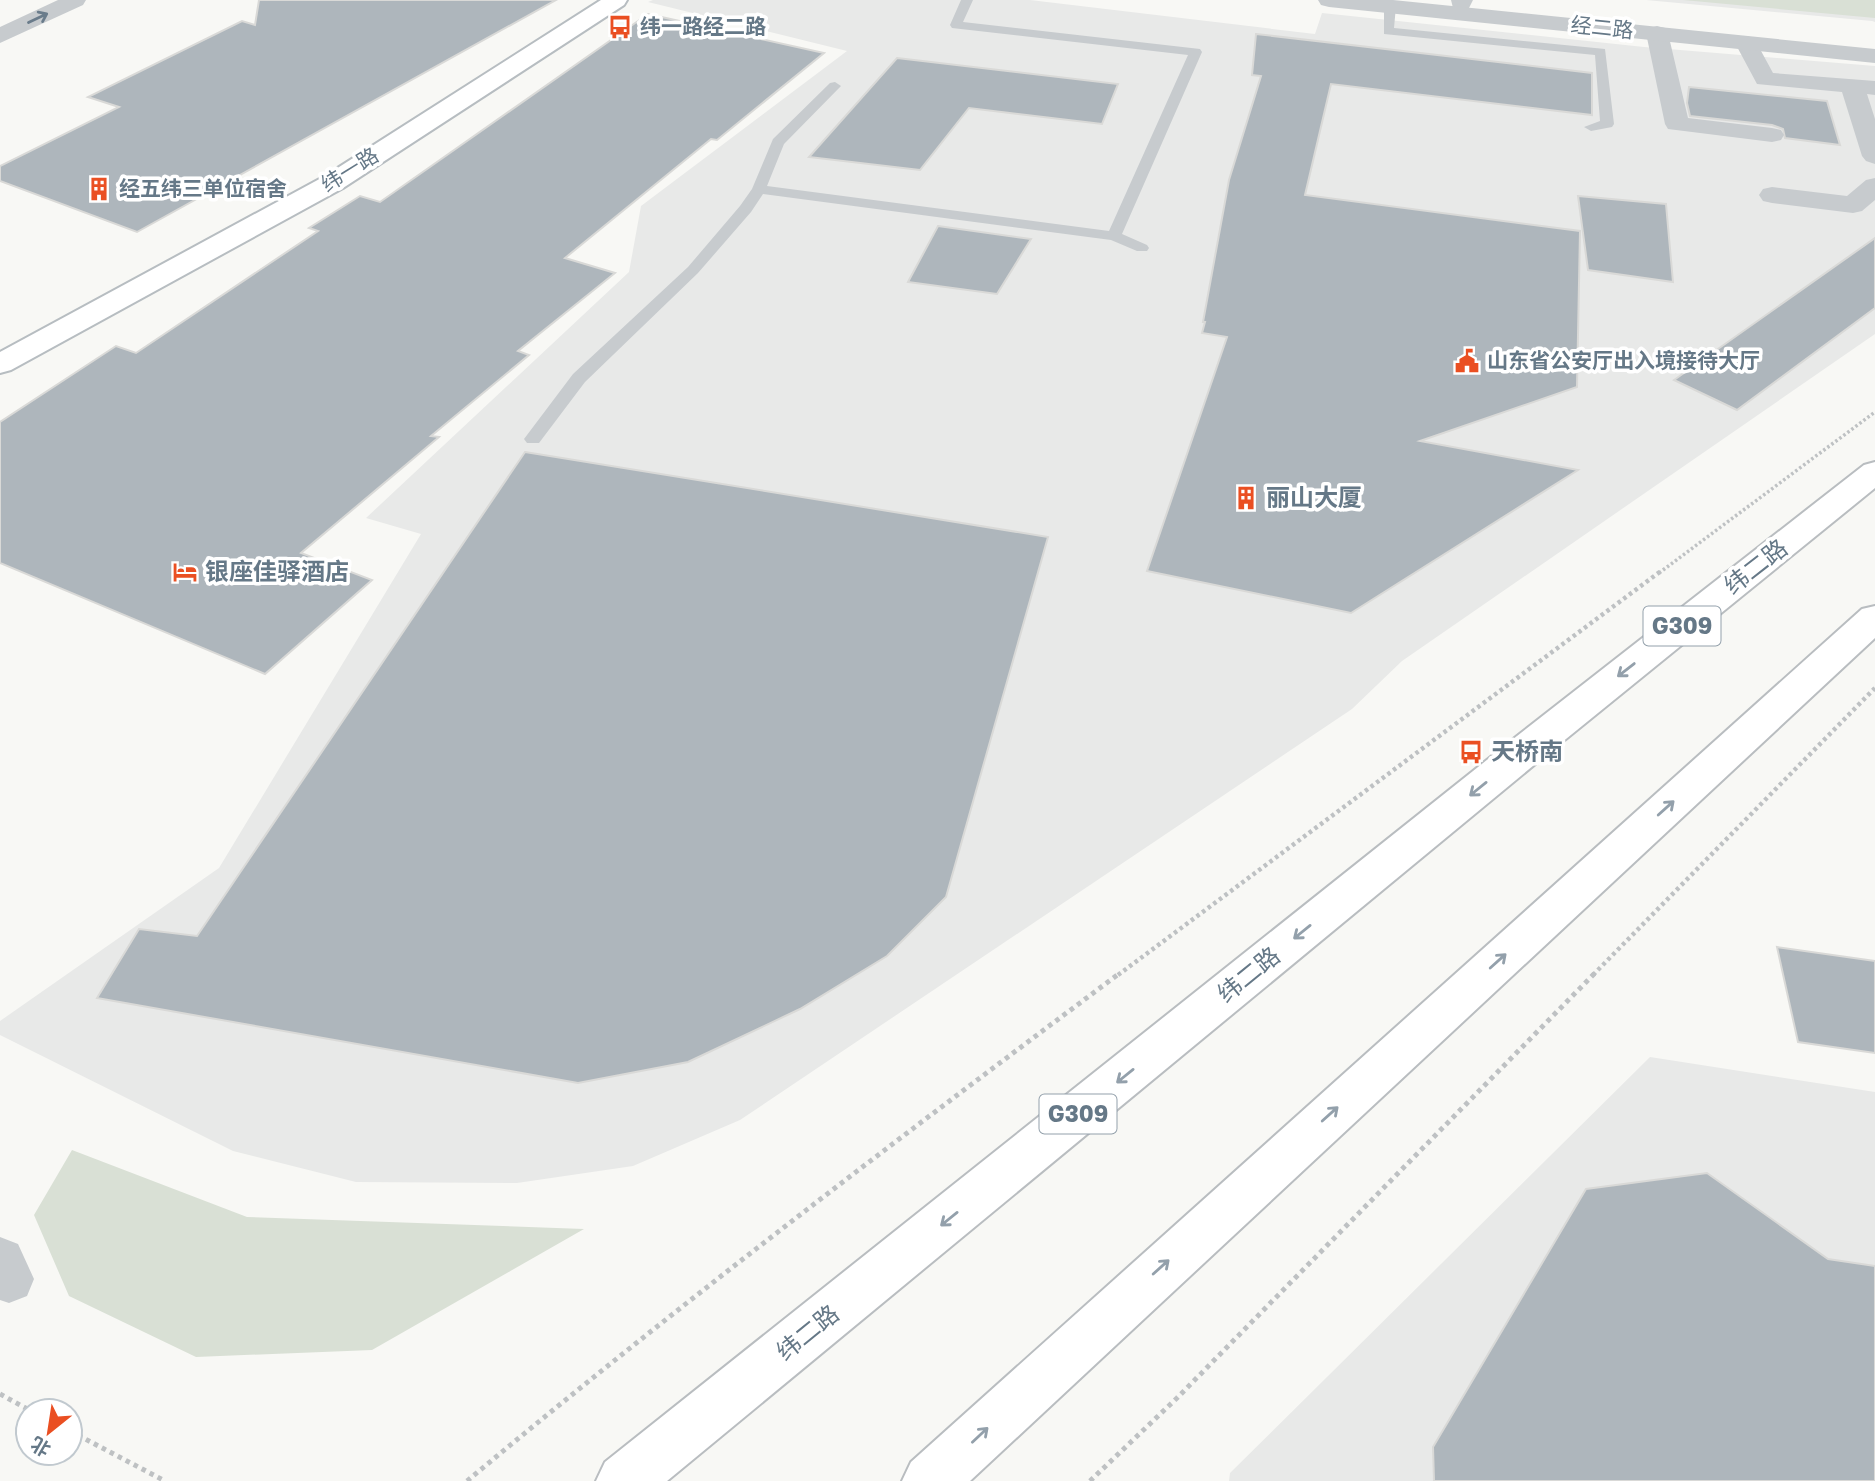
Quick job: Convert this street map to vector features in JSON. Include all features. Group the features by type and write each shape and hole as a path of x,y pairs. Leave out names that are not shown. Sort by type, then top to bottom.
{"main road":[{"name":"纬一路","path":"0,364 334,182 615,0"},
{"name":"纬二路","path":"624,1481 1510,763 1875,472"},
{"path":"930,1481 1875,618"}],"street":[{"path":"0,36 75,0"},
{"name":"经二路","path":"1329,0 1875,56"},
{"name":"经二路","path":"1429,0 1875,44"},
{"path":"1657,33 1677,124 1772,135"},
{"path":"1746,43 1765,79 1863,87 1875,156"},
{"path":"1772,195 1853,205 1875,186"}],"lane":[{"path":"967,0 956,25 1196,52 1114,236"},
{"path":"1390,6 1388,31 1601,52 1607,124 1591,127"},
{"path":"533,439 579,378 693,270 746,209 760,189 778,142 835,86"},
{"path":"760,189 1114,236 1142,248"}],"path":[{"path":"467,1481 576,1390 920,1122 1875,412"},
{"path":"1090,1481 1177,1398 1875,688"},
{"path":"84,1438 165,1481"}],"shaded area":[{"path":"1030,0 1315,34 1322,13 1644,47 1875,66 1875,334 1402,661 1352,709 740,1120 633,1166 517,1183 356,1182 233,1151 0,1035 0,1021 219,868 421,534 366,518 629,272 641,206 847,51 648,2"},
{"path":"1646,0 1875,0 1875,22 1872,21"},
{"path":"1683,0 1875,0 1875,18"},
{"path":"1650,1057 1875,1092 1875,1481 1229,1481 1230,1473"},
{"path":"72,1150 247,1217 584,1229 372,1350 196,1357 69,1296 34,1215"}],"building":[{"path":"259,0 556,0 137,232 0,181 0,166 119,107 88,97 242,21 255,25"},
{"path":"648,14 824,53 717,140 711,139 565,258 615,273 518,351 529,355 431,436 439,437 301,553 372,580 265,674 0,563 0,422 116,346 136,353 318,231 309,228 360,196 380,202"},
{"path":"1256,34 1592,73 1592,115 1331,84 1305,195 1580,231 1577,387 1420,441 1578,470 1351,613 1147,571 1227,337 1202,333 1203,322 1229,180 1261,76 1252,75"},
{"path":"897,58 1118,84 1102,124 969,108 920,170 809,157"},
{"path":"1689,87 1827,101 1840,145 1785,138 1783,129 1772,125 1690,116 1687,103"},
{"path":"1578,196 1666,204 1673,282 1588,270"},
{"path":"938,226 1031,239 997,294 908,282"},
{"path":"1875,238 1875,308 1737,410 1674,380"},
{"path":"525,452 1048,537 946,897 887,956 800,1009 688,1062 578,1083 97,998 139,929 197,936"},
{"path":"1777,947 1875,961 1875,1053 1798,1042"},
{"path":"1707,1173 1828,1259 1875,1266 1875,1481 1434,1481 1433,1447 1586,1189"}],"place":[{"name":"纬一路经二路","path":"620,27"},
{"name":"经五纬三单位宿舍","path":"99,189"},
{"name":"山东省公安厅出入境接待大厅","path":"1467,361"},
{"name":"丽山大厦","path":"1246,498"},
{"name":"银座佳驿酒店","path":"185,572"},
{"name":"天桥南","path":"1471,752"}]}
